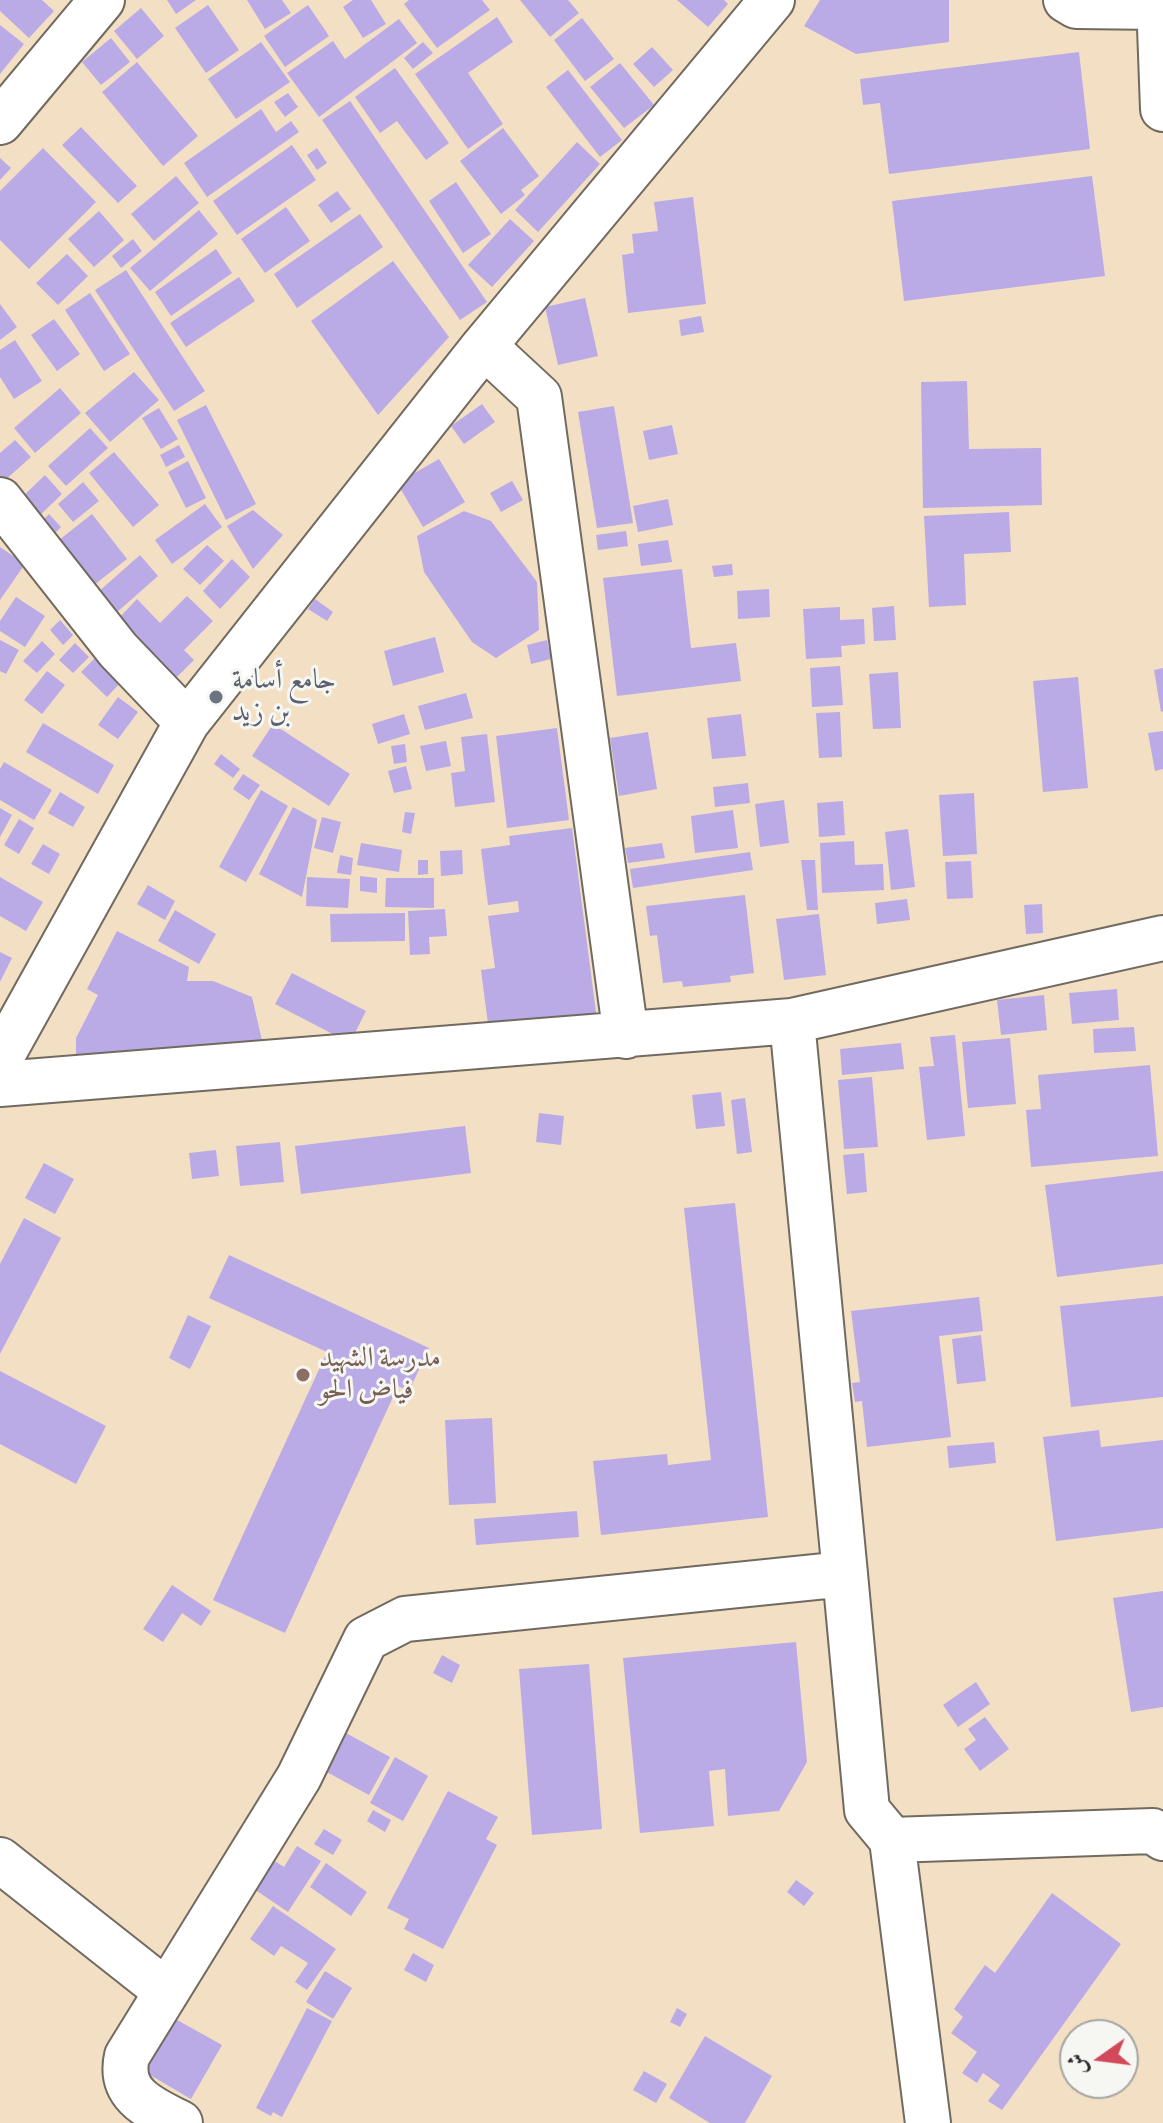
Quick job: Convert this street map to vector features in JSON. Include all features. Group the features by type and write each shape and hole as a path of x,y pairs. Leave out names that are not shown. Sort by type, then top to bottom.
{"street":[{"path":"0,122 102,0"},
{"path":"0,1059 187,722 484,346 772,0"},
{"path":"1066,0 1076,6 1159,3 1163,109"},
{"path":"484,346 539,397 626,1036"},
{"path":"0,500 118,650 187,722"},
{"path":"0,1084 792,1021 1163,938"},
{"path":"792,1021 867,1810 892,1840 928,2123"},
{"path":"180,2123 137,2099 125,2079 127,2056 299,1777 366,1639 405,1619 845,1574"},
{"path":"892,1840 1153,1831 1163,1838"},
{"path":"0,1860 166,1991"}],"building":[{"path":"0,0 42,0 54,11 29,38 0,11"},
{"path":"167,0 196,0 176,14"},
{"path":"247,0 282,0 291,13 265,29"},
{"path":"353,0 371,0 386,24 363,38 343,7"},
{"path":"409,0 482,0 490,10 437,48 404,4"},
{"path":"520,0 568,0 579,13 550,37"},
{"path":"677,0 724,0 728,4 708,27"},
{"path":"820,0 949,0 949,42 856,54 804,26"},
{"path":"208,5 239,50 206,73 175,28"},
{"path":"308,5 329,36 285,67 264,36"},
{"path":"141,8 164,36 137,59 114,31"},
{"path":"497,17 513,42 468,73 503,124 468,149 415,74"},
{"path":"582,18 614,59 585,81 554,40"},
{"path":"399,19 417,43 319,117 287,73 333,41 345,59"},
{"path":"0,25 24,44 0,74"},
{"path":"111,38 130,62 101,85 82,62"},
{"path":"261,42 290,82 236,119 208,79"},
{"path":"423,42 433,53 413,69 404,58"},
{"path":"652,47 673,70 654,87 633,64"},
{"path":"1079,52 1090,149 889,174 880,103 863,105 860,79"},
{"path":"137,62 198,136 163,166 102,92"},
{"path":"620,63 654,105 624,128 590,87"},
{"path":"395,68 449,143 426,160 397,121 380,133 355,97"},
{"path":"568,70 622,140 600,157 546,87"},
{"path":"288,93 298,107 285,117 274,102"},
{"path":"350,101 487,302 460,320 322,120"},
{"path":"261,109 276,132 291,121 299,132 207,197 184,163"},
{"path":"81,127 137,186 118,203 62,145"},
{"path":"503,128 539,176 521,190 525,195 501,214 460,161"},
{"path":"577,142 600,164 538,232 515,210"},
{"path":"292,145 316,180 237,235 213,201"},
{"path":"43,148 96,202 29,269 0,240 0,191"},
{"path":"317,148 327,163 317,170 307,155"},
{"path":"0,158 11,168 0,180"},
{"path":"176,176 199,203 154,241 131,214"},
{"path":"1092,176 1105,276 904,301 892,201"},
{"path":"456,182 491,234 463,253 429,201"},
{"path":"337,191 351,209 331,223 318,205"},
{"path":"693,197 706,304 628,313 622,255 634,253 632,234 658,231 654,202"},
{"path":"286,207 310,241 265,273 241,239"},
{"path":"199,210 218,234 150,291 130,268"},
{"path":"99,211 124,240 94,267 68,239"},
{"path":"360,214 383,247 297,308 274,274"},
{"path":"510,219 534,241 492,287 468,265"},
{"path":"133,239 142,251 121,268 112,256"},
{"path":"216,249 232,273 171,316 155,292"},
{"path":"67,254 88,276 58,305 36,283"},
{"path":"393,261 449,337 378,415 311,321"},
{"path":"126,270 205,391 174,411 95,290"},
{"path":"239,277 255,301 186,347 170,323"},
{"path":"90,293 130,354 104,371 65,310"},
{"path":"585,298 598,356 558,365 545,307"},
{"path":"0,304 17,327 0,340"},
{"path":"701,316 704,332 681,336 679,320"},
{"path":"54,319 80,354 57,371 31,335"},
{"path":"15,340 42,381 14,399 0,377 0,350"},
{"path":"134,372 159,400 110,442 85,413"},
{"path":"967,381 969,449 1041,448 1042,505 923,508 921,382"},
{"path":"60,388 81,413 35,453 14,428"},
{"path":"482,404 495,422 464,444 451,426"},
{"path":"206,405 256,504 226,520 177,420"},
{"path":"614,406 633,523 597,528 578,412"},
{"path":"159,408 178,439 161,449 142,418"},
{"path":"672,425 678,454 649,460 643,431"},
{"path":"90,428 108,448 66,486 48,466"},
{"path":"15,440 31,457 4,481 0,476 0,453"},
{"path":"179,445 185,457 166,467 160,455"},
{"path":"114,452 159,505 133,527 89,473"},
{"path":"439,459 465,502 423,527 397,483"},
{"path":"188,461 206,498 186,508 168,472"},
{"path":"45,475 62,494 35,520 17,502"},
{"path":"512,481 523,500 501,512 490,493"},
{"path":"83,482 99,501 73,522 58,504"},
{"path":"668,499 673,525 638,532 633,506"},
{"path":"205,504 222,527 172,564 155,540"},
{"path":"253,510 283,535 253,569 227,526"},
{"path":"464,511 491,521 537,582 539,630 496,658 472,642 424,572 417,536"},
{"path":"1009,512 1011,552 964,554 966,605 929,607 924,516"},
{"path":"49,514 61,527 49,539 37,526"},
{"path":"92,514 127,559 89,589 54,544"},
{"path":"626,531 628,546 598,550 596,535"},
{"path":"668,540 672,562 641,566 638,544"},
{"path":"207,545 224,561 200,585 183,569"},
{"path":"0,547 25,564 0,600"},
{"path":"140,555 158,576 115,614 97,593"},
{"path":"232,559 250,577 220,609 203,591"},
{"path":"732,564 733,575 714,577 712,566"},
{"path":"682,569 691,648 736,643 741,681 617,696 603,578"},
{"path":"769,589 770,617 738,619 737,591"},
{"path":"187,596 213,621 184,650 194,660 175,679 117,620 137,599 160,623"},
{"path":"16,597 45,616 25,647 0,631 0,621"},
{"path":"315,599 333,612 327,621 308,609"},
{"path":"894,606 896,640 874,641 872,608"},
{"path":"840,607 840,620 864,619 865,644 841,646 842,657 806,659 803,609"},
{"path":"60,620 73,635 63,645 50,630"},
{"path":"435,637 444,672 393,686 384,651"},
{"path":"0,640 19,650 6,674 0,671"},
{"path":"547,640 551,659 531,664 527,645"},
{"path":"42,641 55,654 37,673 23,661"},
{"path":"75,643 89,657 73,673 59,660"},
{"path":"97,656 122,681 107,697 81,672"},
{"path":"840,666 843,705 812,707 810,668"},
{"path":"1163,668 1163,711 1161,712 1154,670"},
{"path":"47,671 65,685 42,714 24,700"},
{"path":"898,672 901,728 873,729 869,674"},
{"path":"1078,677 1088,788 1043,792 1033,681"},
{"path":"466,693 473,718 425,730 418,706"},
{"path":"118,697 138,712 118,739 98,725"},
{"path":"840,712 842,757 819,758 816,713"},
{"path":"404,714 410,734 378,744 372,724"},
{"path":"741,714 746,756 712,759 707,718"},
{"path":"43,723 114,765 98,794 26,752"},
{"path":"273,724 350,774 329,806 252,756"},
{"path":"557,728 569,820 507,828 496,736"},
{"path":"1163,731 1163,769 1155,771 1148,733"},
{"path":"648,732 657,789 619,796 610,738"},
{"path":"487,734 495,802 455,807 451,773 465,771 461,737"},
{"path":"446,741 451,766 426,771 420,746"},
{"path":"405,744 407,762 394,764 391,746"},
{"path":"221,754 240,769 233,778 214,764"},
{"path":"4,762 52,790 34,820 0,800 0,769"},
{"path":"406,766 412,789 394,793 388,771"},
{"path":"243,774 260,785 249,800 233,789"},
{"path":"748,783 750,803 715,807 713,787"},
{"path":"261,790 288,806 246,882 219,867"},
{"path":"60,792 85,807 73,827 48,813"},
{"path":"974,793 977,854 943,856 939,795"},
{"path":"784,800 789,843 760,847 755,804"},
{"path":"843,801 845,835 819,837 817,803"},
{"path":"293,807 317,820 302,897 259,874"},
{"path":"0,808 12,815 0,837"},
{"path":"733,810 738,848 695,853 691,816"},
{"path":"405,812 415,813 411,834 402,832"},
{"path":"322,817 341,822 333,853 314,848"},
{"path":"19,819 34,828 19,854 4,845"},
{"path":"572,828 597,1020 535,1028 533,1018 488,1024 481,970 495,968 488,916 519,912 518,901 488,905 481,849 510,845 509,836"},
{"path":"908,829 915,887 891,890 885,832"},
{"path":"854,841 855,865 883,864 884,890 822,893 820,843"},
{"path":"361,843 402,850 399,872 357,865"},
{"path":"662,843 665,858 628,863 625,848"},
{"path":"43,844 60,854 49,874 31,864"},
{"path":"462,850 463,874 441,876 440,851"},
{"path":"750,852 753,870 633,888 630,869"},
{"path":"340,855 353,858 351,875 337,873"},
{"path":"418,860 428,860 428,874 418,875"},
{"path":"801,860 815,860 818,910 807,910"},
{"path":"971,861 973,898 947,899 945,862"},
{"path":"360,876 377,878 377,893 360,891"},
{"path":"0,877 43,902 26,931 0,916"},
{"path":"307,877 350,879 348,908 306,906"},
{"path":"386,878 434,878 434,908 385,907"},
{"path":"148,885 175,901 165,920 137,904"},
{"path":"745,895 754,973 730,976 731,982 683,987 682,981 663,983 657,935 650,936 646,906"},
{"path":"907,899 910,920 877,924 875,903"},
{"path":"1042,904 1043,933 1026,934 1024,905"},
{"path":"445,909 447,936 429,937 430,954 410,955 408,911"},
{"path":"175,910 216,934 199,964 158,941"},
{"path":"405,913 405,941 331,942 330,914"},
{"path":"819,914 826,975 784,980 776,919"},
{"path":"117,931 189,967 187,981 213,981 252,997 263,1045 86,1064 76,1054 76,1038 98,995 87,989"},
{"path":"0,952 12,958 0,982"},
{"path":"292,973 366,1011 350,1043 275,1004"},
{"path":"1117,989 1119,1020 1072,1024 1069,993"},
{"path":"1044,995 1047,1030 1001,1035 997,1000"},
{"path":"1134,1027 1136,1051 1094,1053 1093,1029"},
{"path":"955,1035 965,1136 927,1140 919,1067 934,1066 930,1037"},
{"path":"1010,1038 1016,1104 968,1108 962,1042"},
{"path":"901,1043 904,1069 842,1075 840,1049"},
{"path":"1150,1065 1158,1156 1031,1167 1026,1110 1041,1109 1038,1075"},
{"path":"872,1077 878,1147 844,1149 838,1080"},
{"path":"721,1092 725,1126 696,1129 692,1095"},
{"path":"745,1098 752,1152 737,1154 731,1100"},
{"path":"539,1113 564,1116 561,1145 536,1142"},
{"path":"465,1126 471,1173 301,1194 295,1146"},
{"path":"280,1142 284,1182 240,1186 236,1146"},
{"path":"216,1150 219,1176 192,1179 189,1153"},
{"path":"864,1153 867,1192 847,1194 843,1155"},
{"path":"44,1163 74,1179 55,1214 25,1198"},
{"path":"1163,1171 1163,1264 1057,1277 1045,1185"},
{"path":"735,1203 768,1517 601,1535 593,1461 667,1454 668,1465 711,1460 684,1208"},
{"path":"24,1218 61,1238 0,1354 0,1264"},
{"path":"229,1255 429,1348 409,1391 398,1386 285,1633 213,1600 327,1352 209,1298"},
{"path":"1163,1296 1163,1397 1071,1407 1060,1306"},
{"path":"979,1297 983,1331 939,1336 951,1437 867,1447 862,1401 855,1402 852,1383 860,1382 851,1311"},
{"path":"188,1315 211,1326 190,1369 169,1358"},
{"path":"981,1335 986,1381 957,1384 952,1339"},
{"path":"0,1371 106,1426 76,1484 0,1444"},
{"path":"492,1418 496,1503 449,1505 445,1420"},
{"path":"1099,1430 1101,1447 1163,1440 1163,1528 1056,1541 1043,1437"},
{"path":"994,1442 996,1463 949,1468 947,1446"},
{"path":"577,1511 579,1537 476,1545 474,1519"},
{"path":"172,1585 211,1611 201,1626 182,1613 163,1642 143,1629"},
{"path":"1163,1591 1163,1707 1131,1712 1113,1598"},
{"path":"796,1642 807,1762 779,1811 728,1816 725,1769 709,1771 714,1826 640,1833 623,1658"},
{"path":"442,1655 460,1665 452,1683 433,1673"},
{"path":"589,1664 602,1829 532,1835 519,1669"},
{"path":"976,1682 990,1704 958,1727 943,1705"},
{"path":"985,1717 1009,1749 980,1771 964,1749 976,1740 968,1729"},
{"path":"344,1732 390,1757 369,1795 323,1770"},
{"path":"395,1757 428,1776 403,1821 370,1803"},
{"path":"448,1791 498,1817 486,1839 497,1845 443,1949 404,1929 409,1919 387,1908"},
{"path":"373,1810 391,1820 385,1832 367,1821"},
{"path":"324,1829 342,1840 333,1855 314,1844"},
{"path":"297,1846 321,1861 288,1912 251,1887 270,1858 284,1867"},
{"path":"326,1863 367,1892 351,1916 310,1887"},
{"path":"796,1880 814,1893 804,1906 787,1892"},
{"path":"1052,1893 1121,1944 1067,2019 1059,2019 1059,2030 1002,2110 988,2101 1000,2085 983,2073 977,2083 962,2073 977,2052 951,2033 963,2017 954,2009 985,1965 995,1973"},
{"path":"273,1906 336,1949 307,1990 295,1982 308,1963 281,1946 274,1956 250,1939"},
{"path":"413,1953 434,1965 426,1982 404,1970"},
{"path":"325,1971 352,1988 333,2019 306,2002"},
{"path":"307,2008 332,2021 282,2117 273,2112 271,2116 256,2108"},
{"path":"677,2008 687,2014 680,2027 670,2022"},
{"path":"170,2016 222,2045 191,2099 140,2069"},
{"path":"705,2036 772,2076 745,2123 710,2123 669,2098"},
{"path":"644,2071 667,2084 656,2103 633,2090"}],"place":[{"name":"جامع أسامة بن زيد","path":"216,697"},
{"name":"مدرسة الشهيد فياض الحو","path":"303,1375"}]}
